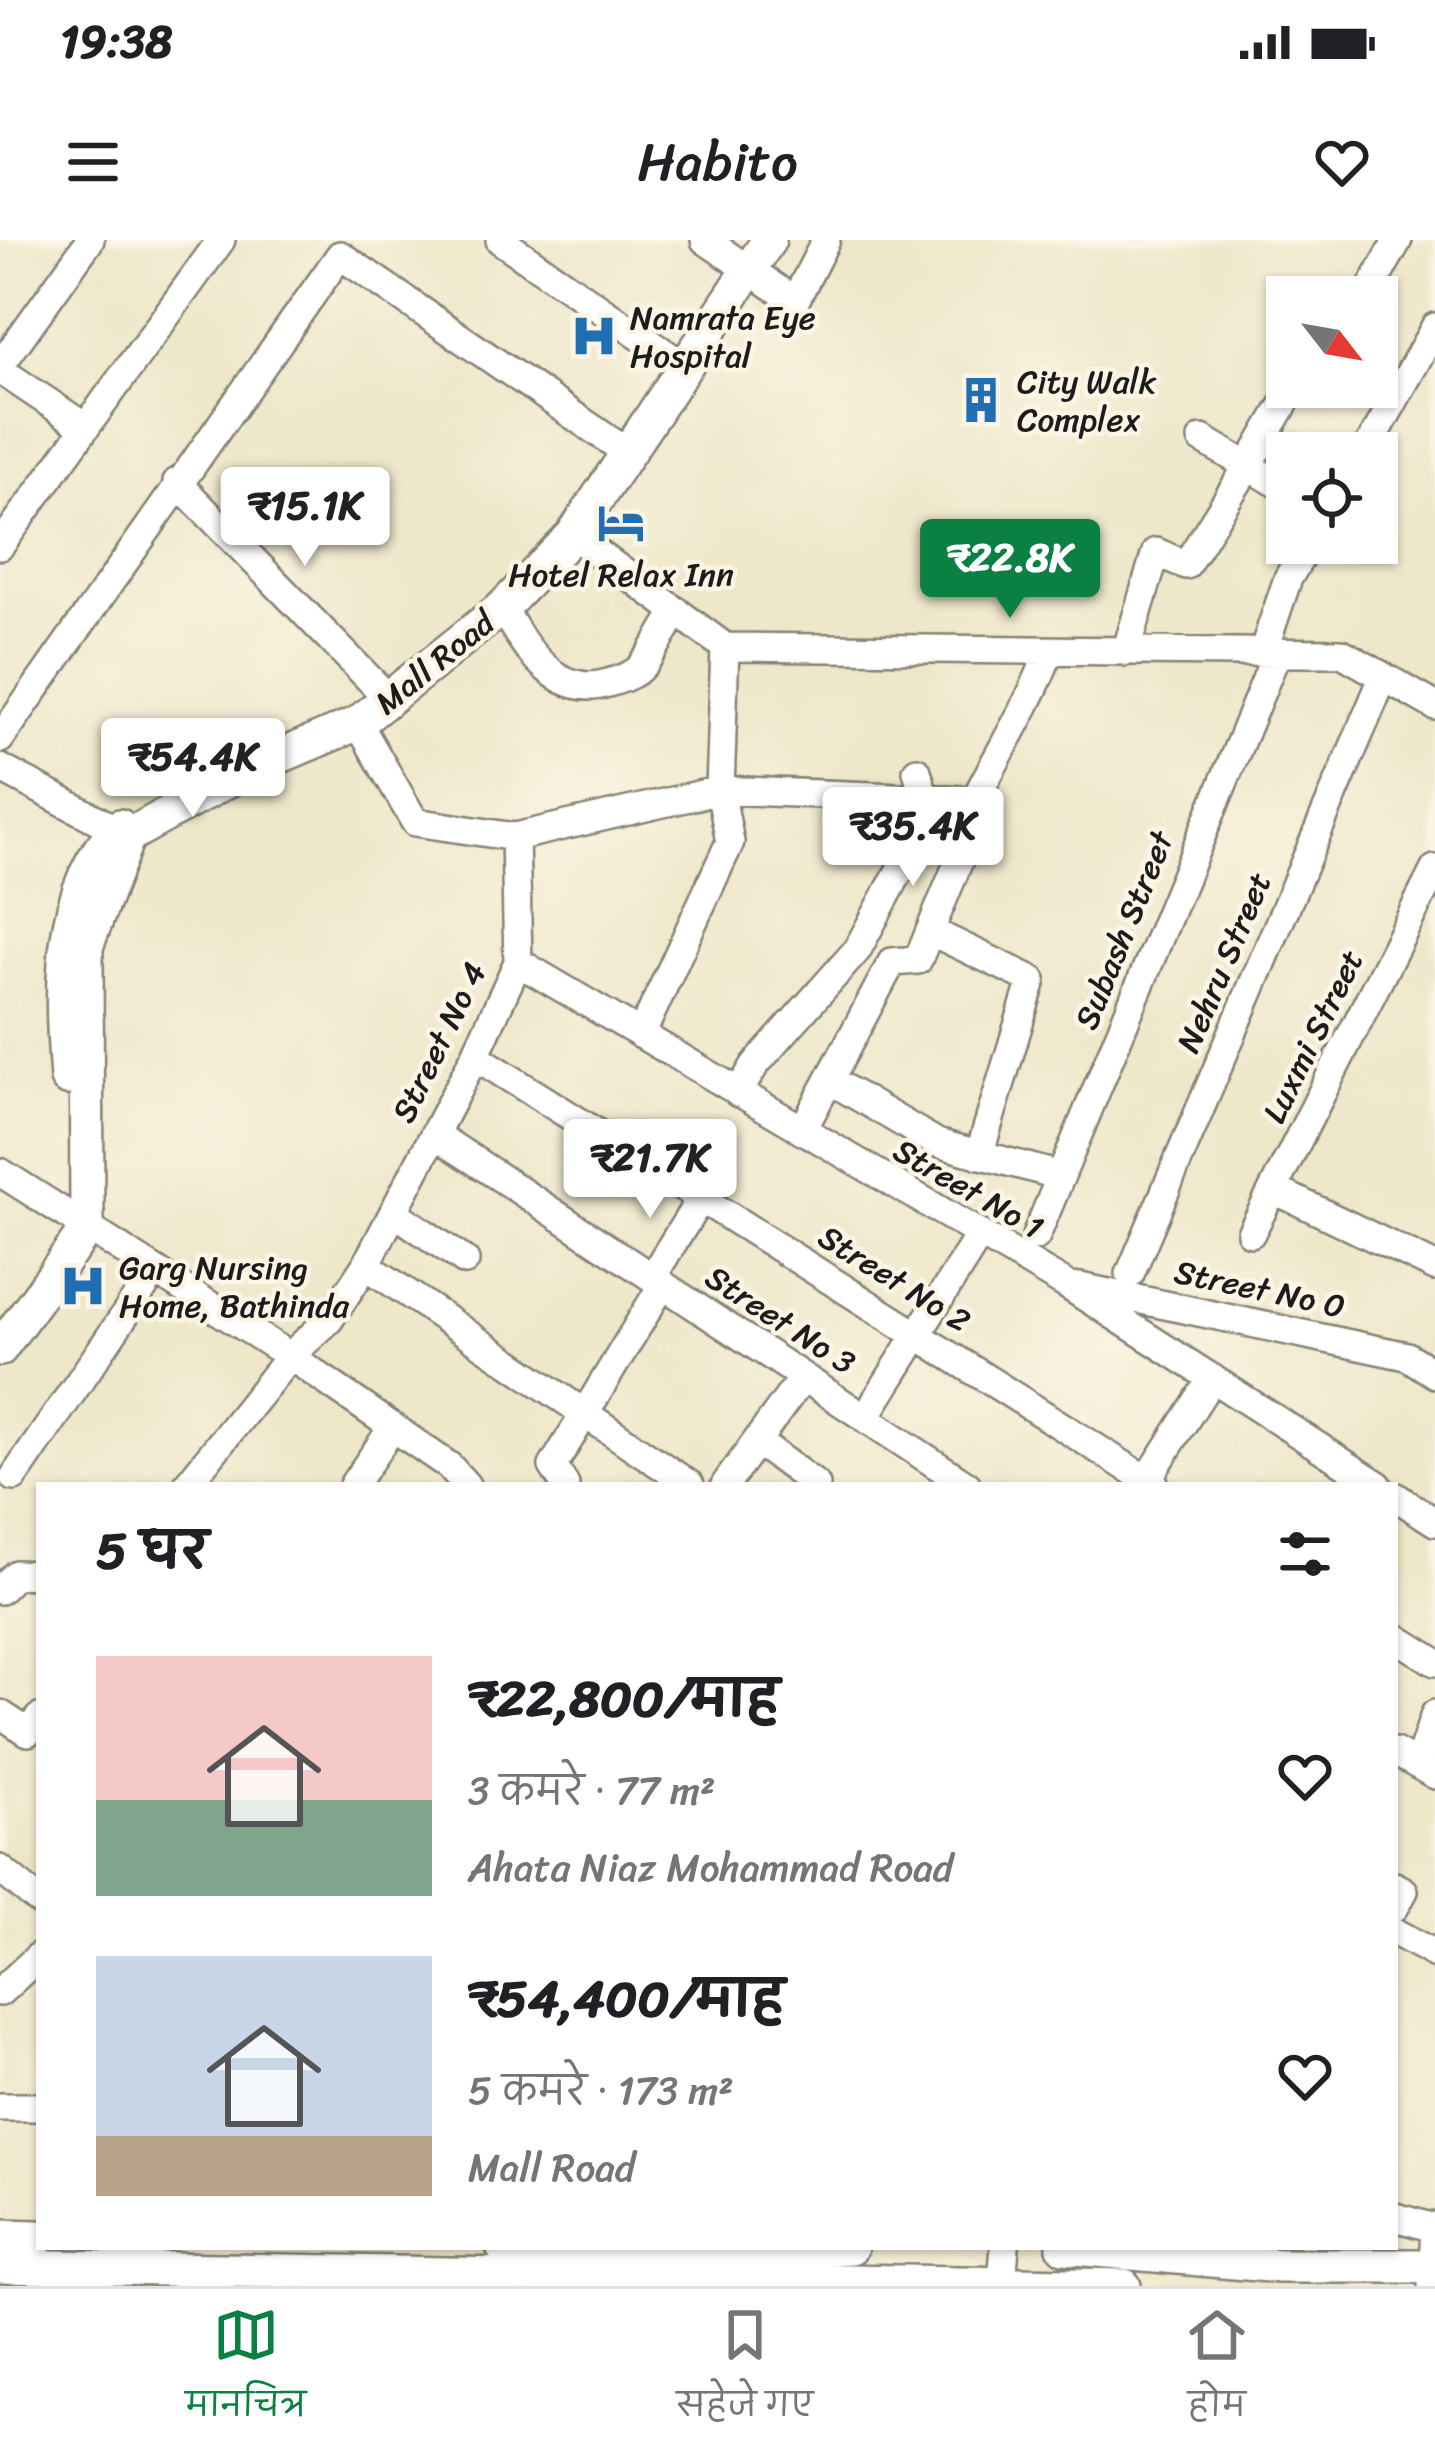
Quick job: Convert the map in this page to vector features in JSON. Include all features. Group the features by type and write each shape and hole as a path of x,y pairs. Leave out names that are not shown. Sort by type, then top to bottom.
{"main road":[{"name":"Mall Road","path":"122,833 243,772 358,723 383,694 503,607 573,535 685,366 744,258 769,240"},
{"path":"0,1349 78,1223 86,947 122,833 202,773 383,694 452,637 555,528 614,444 685,366"},
{"path":"0,1323 78,1223"},
{"path":"0,2236 36,2237"},
{"path":"522,2250 662,2272 814,2284 1124,2286"},
{"path":"0,2268 161,2278 350,2280 662,2272 704,2250"},
{"path":"1098,2250 1427,2274"}],"street":[{"path":"85,427 0,368 91,240"},
{"path":"0,547 221,240"},
{"path":"500,240 685,366"},
{"path":"705,240 744,258 795,301 826,240"},
{"path":"1378,276 1399,240"},
{"path":"0,739 176,482 340,255 614,444"},
{"path":"1377,432 1435,327"},
{"path":"1126,652 1148,548 1186,565 1282,408"},
{"path":"1202,439 1266,477"},
{"path":"176,482 383,694"},
{"path":"573,535 725,647 1342,653 1435,706"},
{"name":"Subash Street","path":"1036,1236 1270,652 1288,578 1296,564"},
{"path":"503,607 519,640 541,664 567,680 594,687 639,670 677,611"},
{"path":"641,1035 730,842 720,790 725,647"},
{"path":"975,800 1012,725 1025,716 1049,652"},
{"name":"Nehru Street","path":"1130,1274 1383,678"},
{"path":"358,723 415,822 515,837 720,790 921,784 982,805 918,960 892,962 802,1131"},
{"path":"0,768 122,833"},
{"path":"738,1093 755,1065 856,950 901,868 921,784"},
{"name":"Street No 4","path":"189,1482 290,1355 329,1320 366,1265 476,1055 518,962 515,837"},
{"name":"Luxmi Street","path":"1251,1233 1435,869"},
{"path":"930,931 1032,980 979,1155"},
{"name":"Street No 1","path":"518,962 1065,1284 1373,1482"},
{"name":"Street No 2","path":"476,1055 1147,1482"},
{"path":"830,1080 938,1143 1061,1176"},
{"name":"Street No 3","path":"434,1134 963,1482"},
{"path":"0,1172 290,1355 449,1466 463,1482"},
{"path":"1275,1190 1435,1268"},
{"path":"563,1482 553,1466 701,1198"},
{"path":"394,1212 465,1261"},
{"path":"865,1418 979,1237"},
{"path":"366,1265 686,1482"},
{"path":"14,1477 154,1271"},
{"name":"Street No 0","path":"1065,1284 1407,1356 1435,1374"},
{"path":"727,1482 803,1377"},
{"path":"1150,1482 1212,1378"},
{"path":"355,1482 393,1427"},
{"path":"759,1443 812,1482"},
{"path":"1398,1498 1435,1522"},
{"path":"0,1590 16,1574 36,1575"},
{"path":"1398,1639 1435,1662"},
{"path":"0,1714 28,1732 36,1722"},
{"path":"1416,1764 1435,1714"},
{"path":"0,1869 36,1899"},
{"path":"1398,1934 1435,1954"},
{"path":"0,1992 36,1959"},
{"path":"0,2107 36,2107"},
{"path":"1398,2218 1435,2227 1427,2274"},
{"path":"1002,2282 1005,2250"},
{"path":"0,2268 10,2286"}],"place":[{"name":"Namrata Eye Hospital","path":"594,336"},
{"name":"City Walk Complex","path":"981,400"},
{"name":"Hotel Relax Inn","path":"621,523"},
{"name":"Garg Nursing Home, Bathinda","path":"83,1286"}]}
